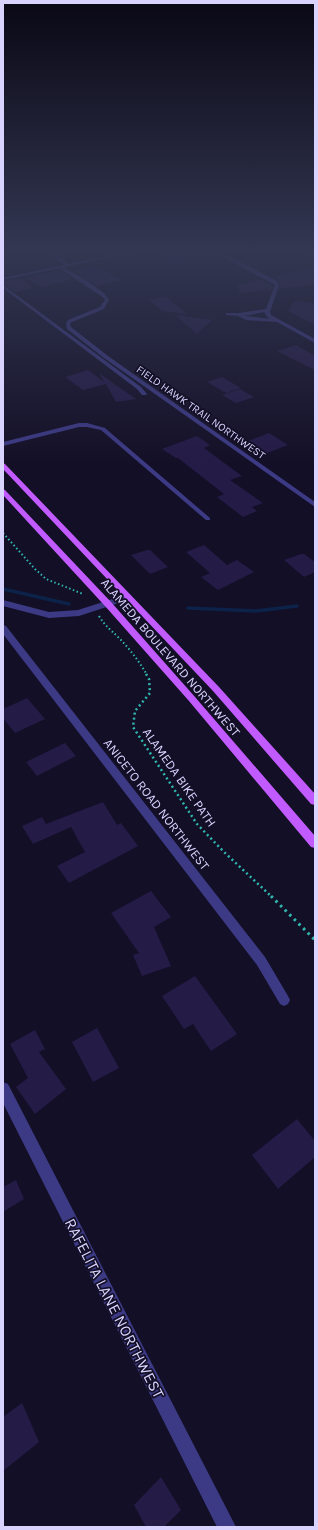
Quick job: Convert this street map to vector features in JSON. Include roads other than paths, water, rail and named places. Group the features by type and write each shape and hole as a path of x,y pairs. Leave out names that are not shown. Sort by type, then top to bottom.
{"main road":[{"name":"ALAMEDA BOULEVARD NORTHWEST","path":"3,465 216,689 315,801"},
{"name":"ALAMEDA BOULEVARD NORTHWEST","path":"3,491 108,604 192,699 315,844"}],"street":[{"path":"272,320 279,321 315,341"},
{"path":"3,603 49,615 79,613 128,598"},
{"name":"ANICETO ROAD NORTHWEST","path":"3,628 261,961 284,1000"},
{"name":"RAFELITA LANE NORTHWEST","path":"3,1089 227,1527"}],"lane":[{"path":"49,320 139,388 144,394"},
{"name":"FIELD HAWK TRAIL NORTHWEST","path":"71,320 68,323 69,328 106,357 315,505"},
{"path":"3,444 79,425 87,425 102,429 208,519"}],"waterway":[{"path":"3,589 69,604"},
{"path":"188,608 256,611 297,606"}]}
